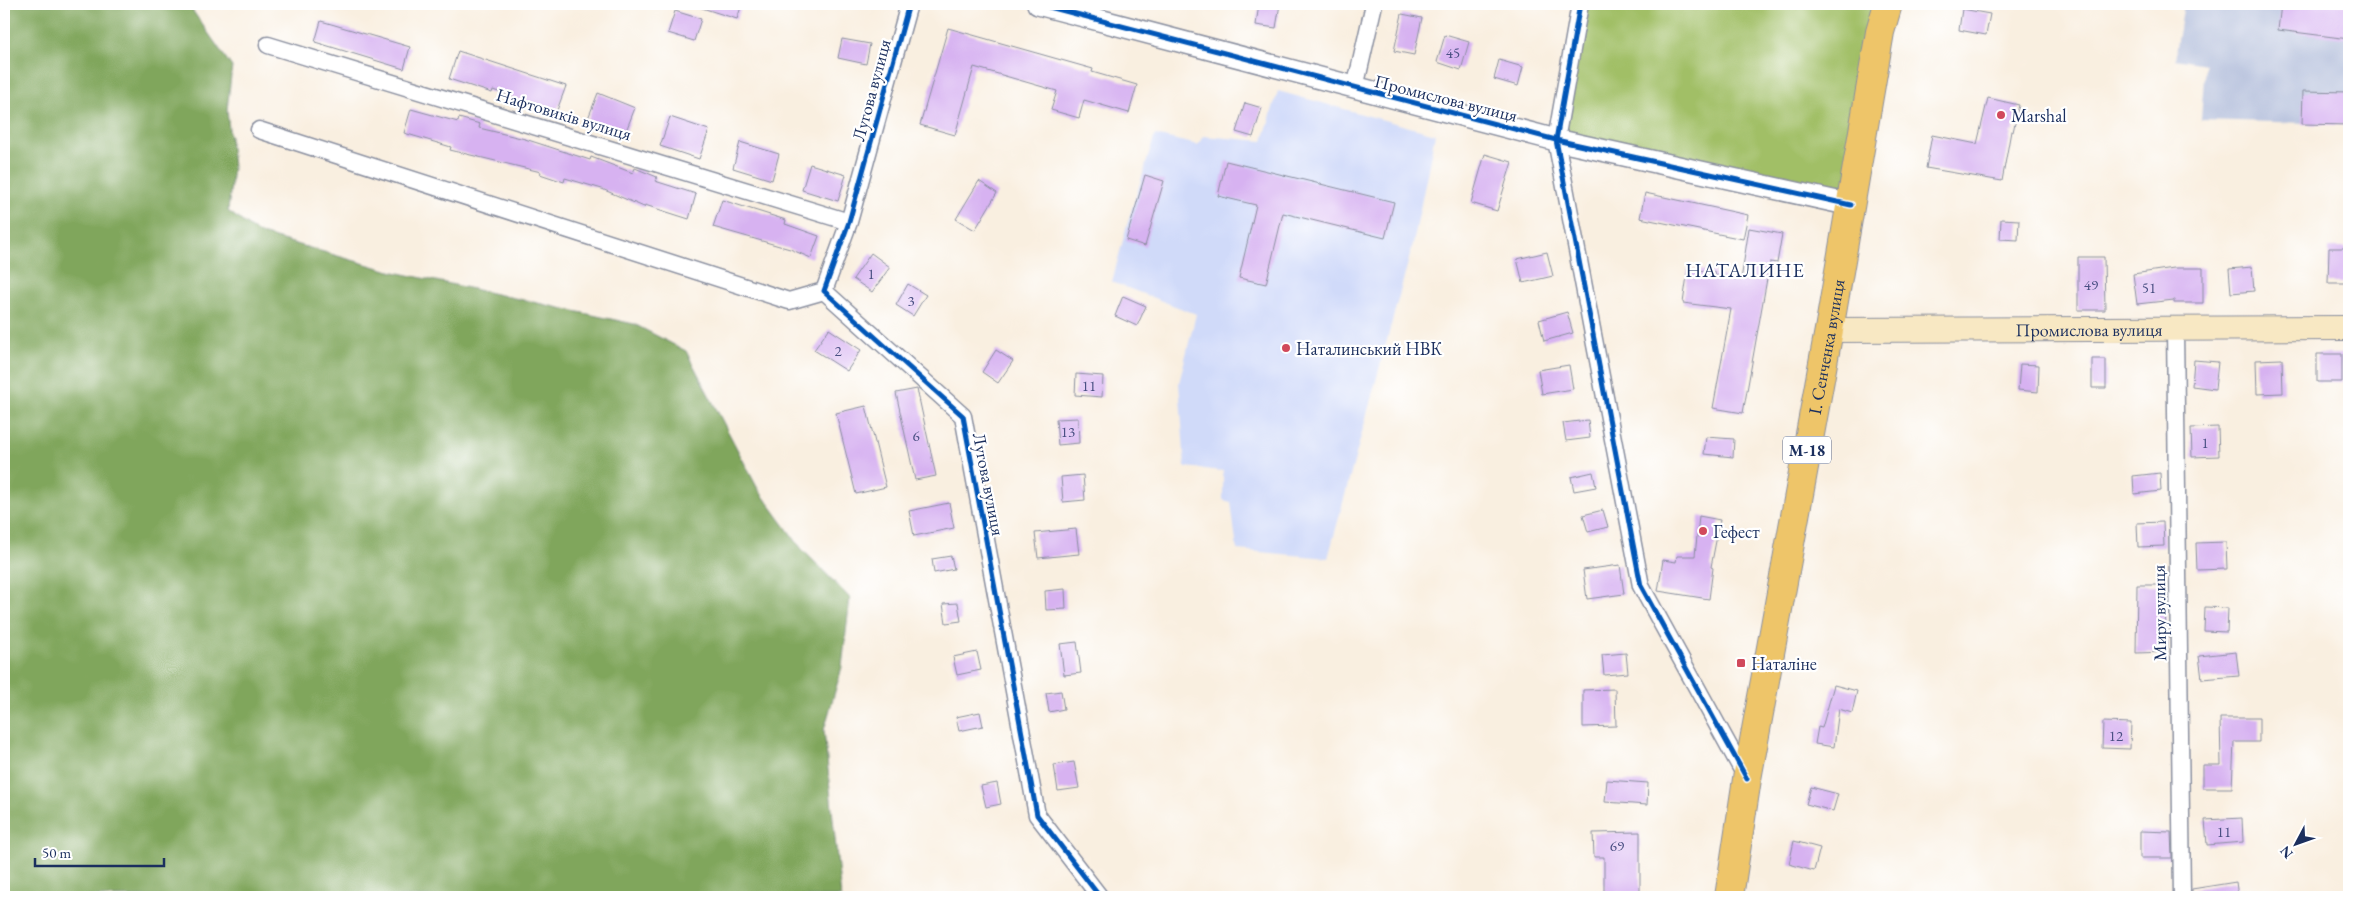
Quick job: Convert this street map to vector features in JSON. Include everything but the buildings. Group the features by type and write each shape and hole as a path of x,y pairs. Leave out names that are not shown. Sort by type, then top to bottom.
{"highway":[{"name":"І. Сенченка вулиця","path":"1729,897 1747,780 1829,330 1880,32 1888,4"}],"main road":[{"name":"Промислова вулиця","path":"1829,330 2349,328"}],"street":[{"name":"Лугова вулиця","path":"909,4 849,222 824,291 963,416 1037,815 1100,897"},
{"name":"Промислова вулиця","path":"1038,4 1556,140 1851,205"},
{"path":"1355,88 1374,4"},
{"path":"1580,4 1556,140 1641,586 1747,780"},
{"name":"Нафтовиків вулиця","path":"268,45 849,222"},
{"path":"259,130 789,301 824,291"},
{"name":"Миру вулиця","path":"2175,329 2182,897"}],"shaded area":[{"path":"2184,4 2349,4 2349,124 2201,120 2205,64 2175,59"},
{"name":"Наталинський НВК","path":"1278,91 1435,134 1413,244 1328,558 1237,550 1231,502 1223,500 1223,471 1185,467 1179,383 1196,314 1112,282 1127,225 1155,135 1198,145 1203,136 1263,141"}],"green space":[{"path":"4,4 188,4 232,67 227,110 233,167 228,211 258,233 390,271 634,324 686,351 758,489 801,548 850,598 842,667 824,730 841,897 4,897"},
{"path":"1580,4 1888,4 1851,205 1556,140"}],"cycle path":[{"path":"909,4 849,222 824,291 963,416 1037,815 1100,897"},
{"path":"1038,4 1556,140 1851,205"},
{"path":"1580,4 1556,140 1641,586 1747,779"}],"place":[{"name":"Marshal","path":"2001,115"},
{"name":"Наталинський НВК","path":"1286,348"},
{"name":"Гефест","path":"1703,531"},
{"name":"Наталіне","path":"1741,663"}],"district":[{"name":"НАТАЛИНЕ","path":"1745,270"}]}
